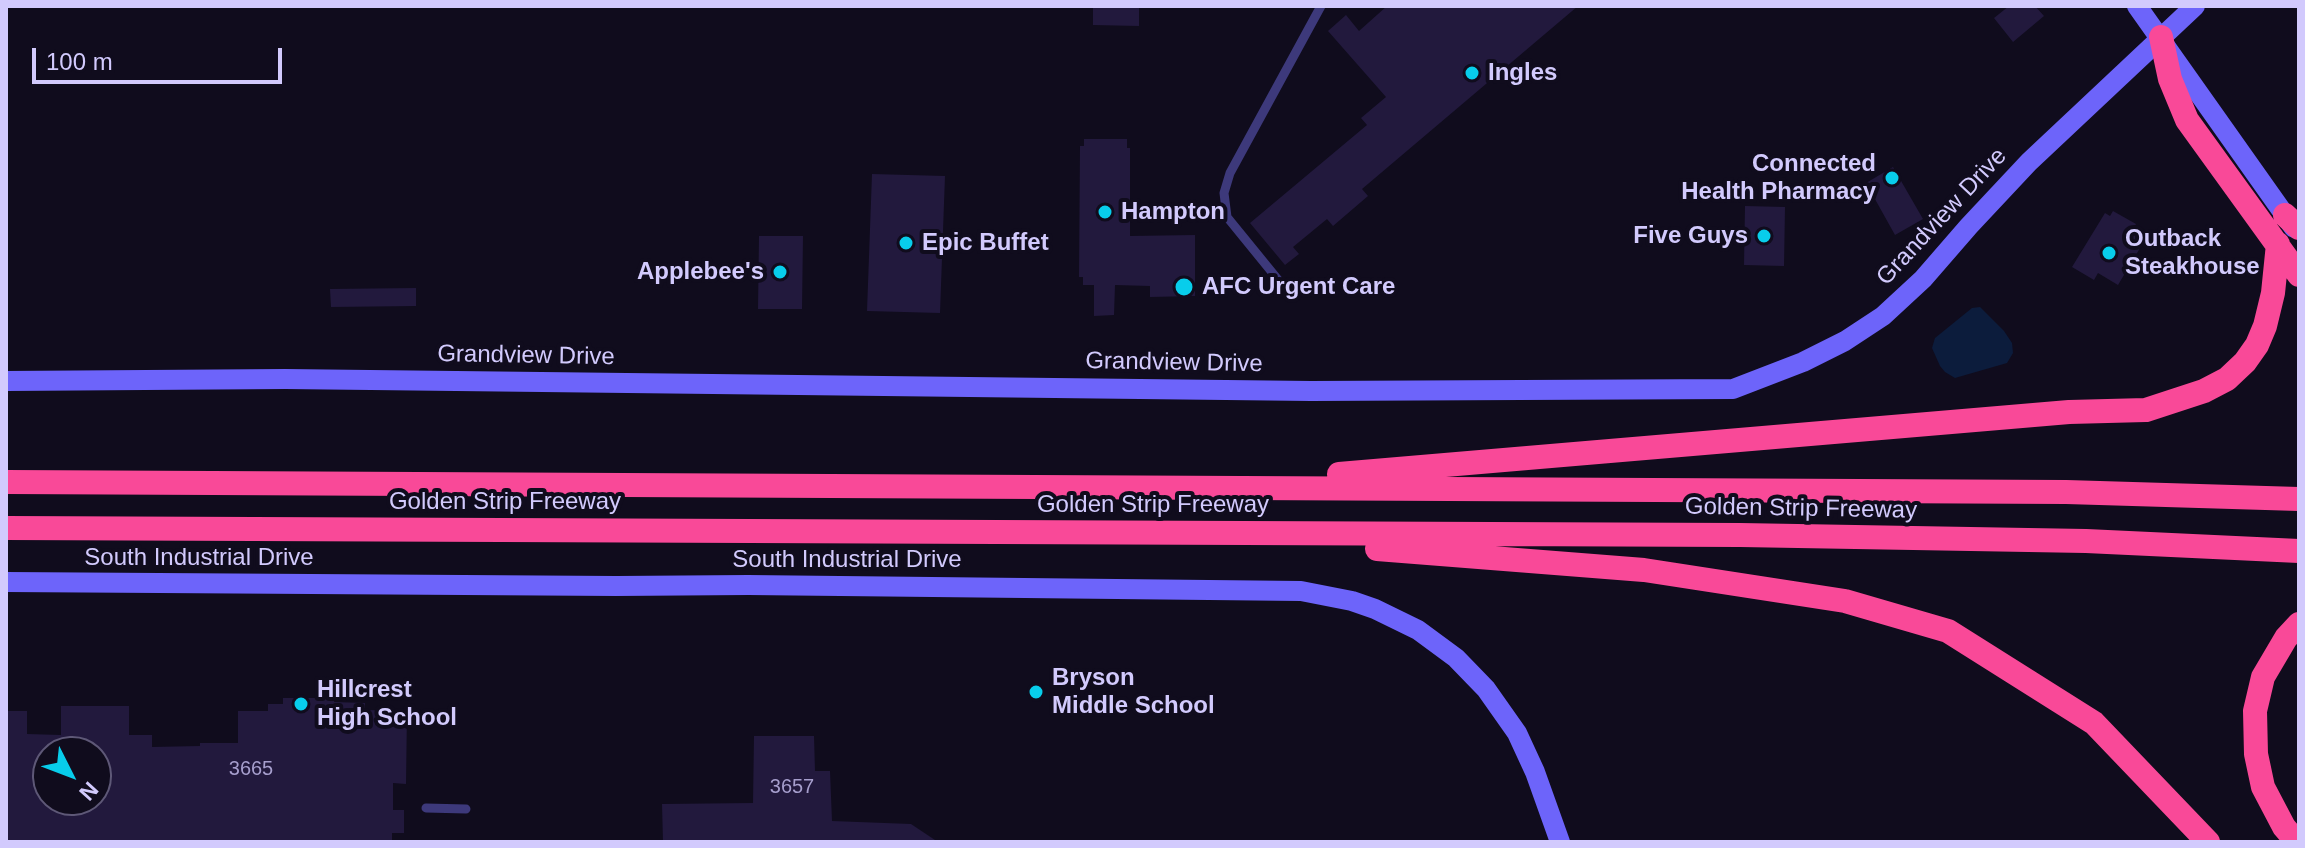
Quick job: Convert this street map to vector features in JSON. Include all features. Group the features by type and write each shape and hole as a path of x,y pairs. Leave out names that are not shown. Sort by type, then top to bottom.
{"highway":[{"path":"2161,37 2170,79 2187,120 2290,231 2299,275"},
{"path":"1189,488 2069,412 2146,410 2204,391 2227,379 2245,362 2265,326 2290,231"},
{"name":"Golden Strip Freeway","path":"6,482 2066,492 2299,499"},
{"name":"Golden Strip Freeway","path":"6,528 1755,535 2086,541 2299,551"},
{"path":"1184,533 1644,570 1845,601 1948,631 2094,723 2208,842"},
{"path":"2297,842 2284,827 2263,787 2256,754 2255,711 2263,677 2286,638 2299,624"}],"main road":[{"path":"2137,6 2161,37"},
{"name":"Grandview Drive","path":"6,381 285,379 1299,391 1733,389 1803,362 1845,341 1883,316 1923,279 2029,162 2195,6"},
{"name":"South Industrial Drive","path":"6,582 1301,591 1340,598 1375,609 1418,630 1456,658 1486,689 1517,733 1535,772 1560,842"}],"lane":[{"path":"1284,287 1227,217 1224,193 1230,173 1321,6"},
{"path":"426,808 466,809"}],"water":[{"path":"1980,307 2004,331 2012,343 2013,353 2007,363 1955,378 1940,366 1932,348 1935,338 1972,308"}],"building":[{"path":"1093,6 1139,6 1139,26 1093,25"},
{"path":"1387,6 1578,6 1362,189 1368,196 1333,226 1327,219 1293,247 1299,254 1285,265 1250,223 1367,125 1361,118 1386,97 1328,31 1346,15 1359,31"},
{"path":"2009,6 2035,6 2044,16 2013,42 1994,18"},
{"name":"Hampton","path":"1084,139 1127,139 1127,148 1130,148 1130,236 1195,235 1195,296 1150,297 1150,286 1115,285 1114,315 1094,316 1094,285 1083,285 1083,277 1079,277 1080,146 1084,146"},
{"path":"1893,167 1923,219 1895,235 1866,183"},
{"name":"Epic Buffet","path":"872,174 945,176 940,313 867,311"},
{"name":"Five Guys","path":"1745,206 1785,207 1784,266 1744,265"},
{"name":"Outback Steakhouse","path":"2113,211 2136,224 2133,230 2146,238 2118,285 2098,273 2094,280 2072,267 2105,213 2110,216"},
{"name":"Applebee's","path":"759,236 803,236 802,309 758,309"},
{"path":"416,288 416,306 331,307 330,289"},
{"path":"283,698 335,698 334,702 365,703 365,710 407,711 406,784 393,783 393,810 404,810 404,833 392,833 392,842 6,842 6,711 27,711 27,734 61,735 61,706 129,706 129,735 152,735 152,747 200,746 200,743 238,743 238,711 268,711 268,704 283,704"},
{"path":"754,736 814,736 815,771 830,771 832,821 911,824 938,842 663,842 662,804 753,803"}],"place":[{"name":"Ingles","path":"1472,73"},
{"name":"Connected Health Pharmacy","path":"1892,178"},
{"name":"Hampton","path":"1105,212"},
{"name":"Five Guys","path":"1764,236"},
{"name":"Epic Buffet","path":"906,243"},
{"name":"Outback Steakhouse","path":"2109,253"},
{"name":"Applebee's","path":"780,272"},
{"name":"AFC Urgent Care","path":"1184,287"},
{"name":"Bryson Middle School","path":"1036,692"},
{"name":"Hillcrest High School","path":"301,704"}]}
